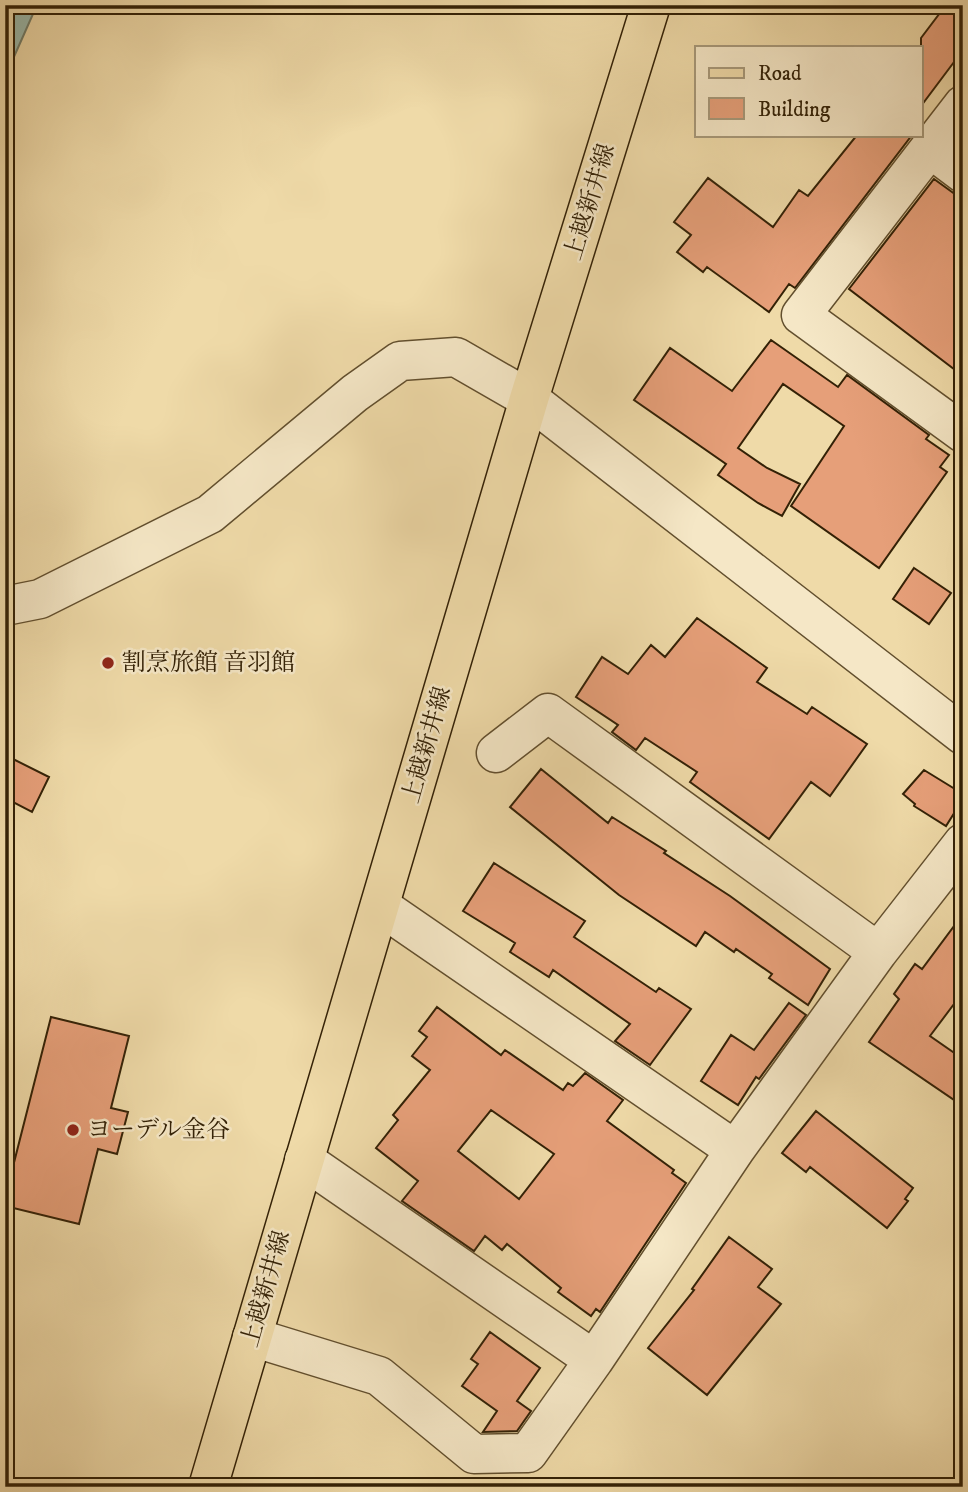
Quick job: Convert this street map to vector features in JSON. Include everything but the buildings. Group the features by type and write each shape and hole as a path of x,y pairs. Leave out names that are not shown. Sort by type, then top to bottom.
{"main road":[{"name":"上越新井線","path":"208,1487 529,400 651,5"}],"street":[{"path":"963,105 801,315 963,433"},
{"path":"931,149 963,173"},
{"path":"5,606 40,599 210,514 355,393 400,361 456,357 529,400 963,735"},
{"path":"496,753 548,712 878,952"},
{"path":"252,1337 379,1376 474,1454 528,1453 735,1150 878,952 963,843"},
{"path":"380,906 735,1150"},
{"path":"304,1160 594,1360"}],"shaded area":[{"path":"5,5 37,5 5,77"}],"place":[{"name":"割烹旅館 音羽館","path":"108,663"},
{"name":"ヨーデル金谷","path":"73,1130"}]}
